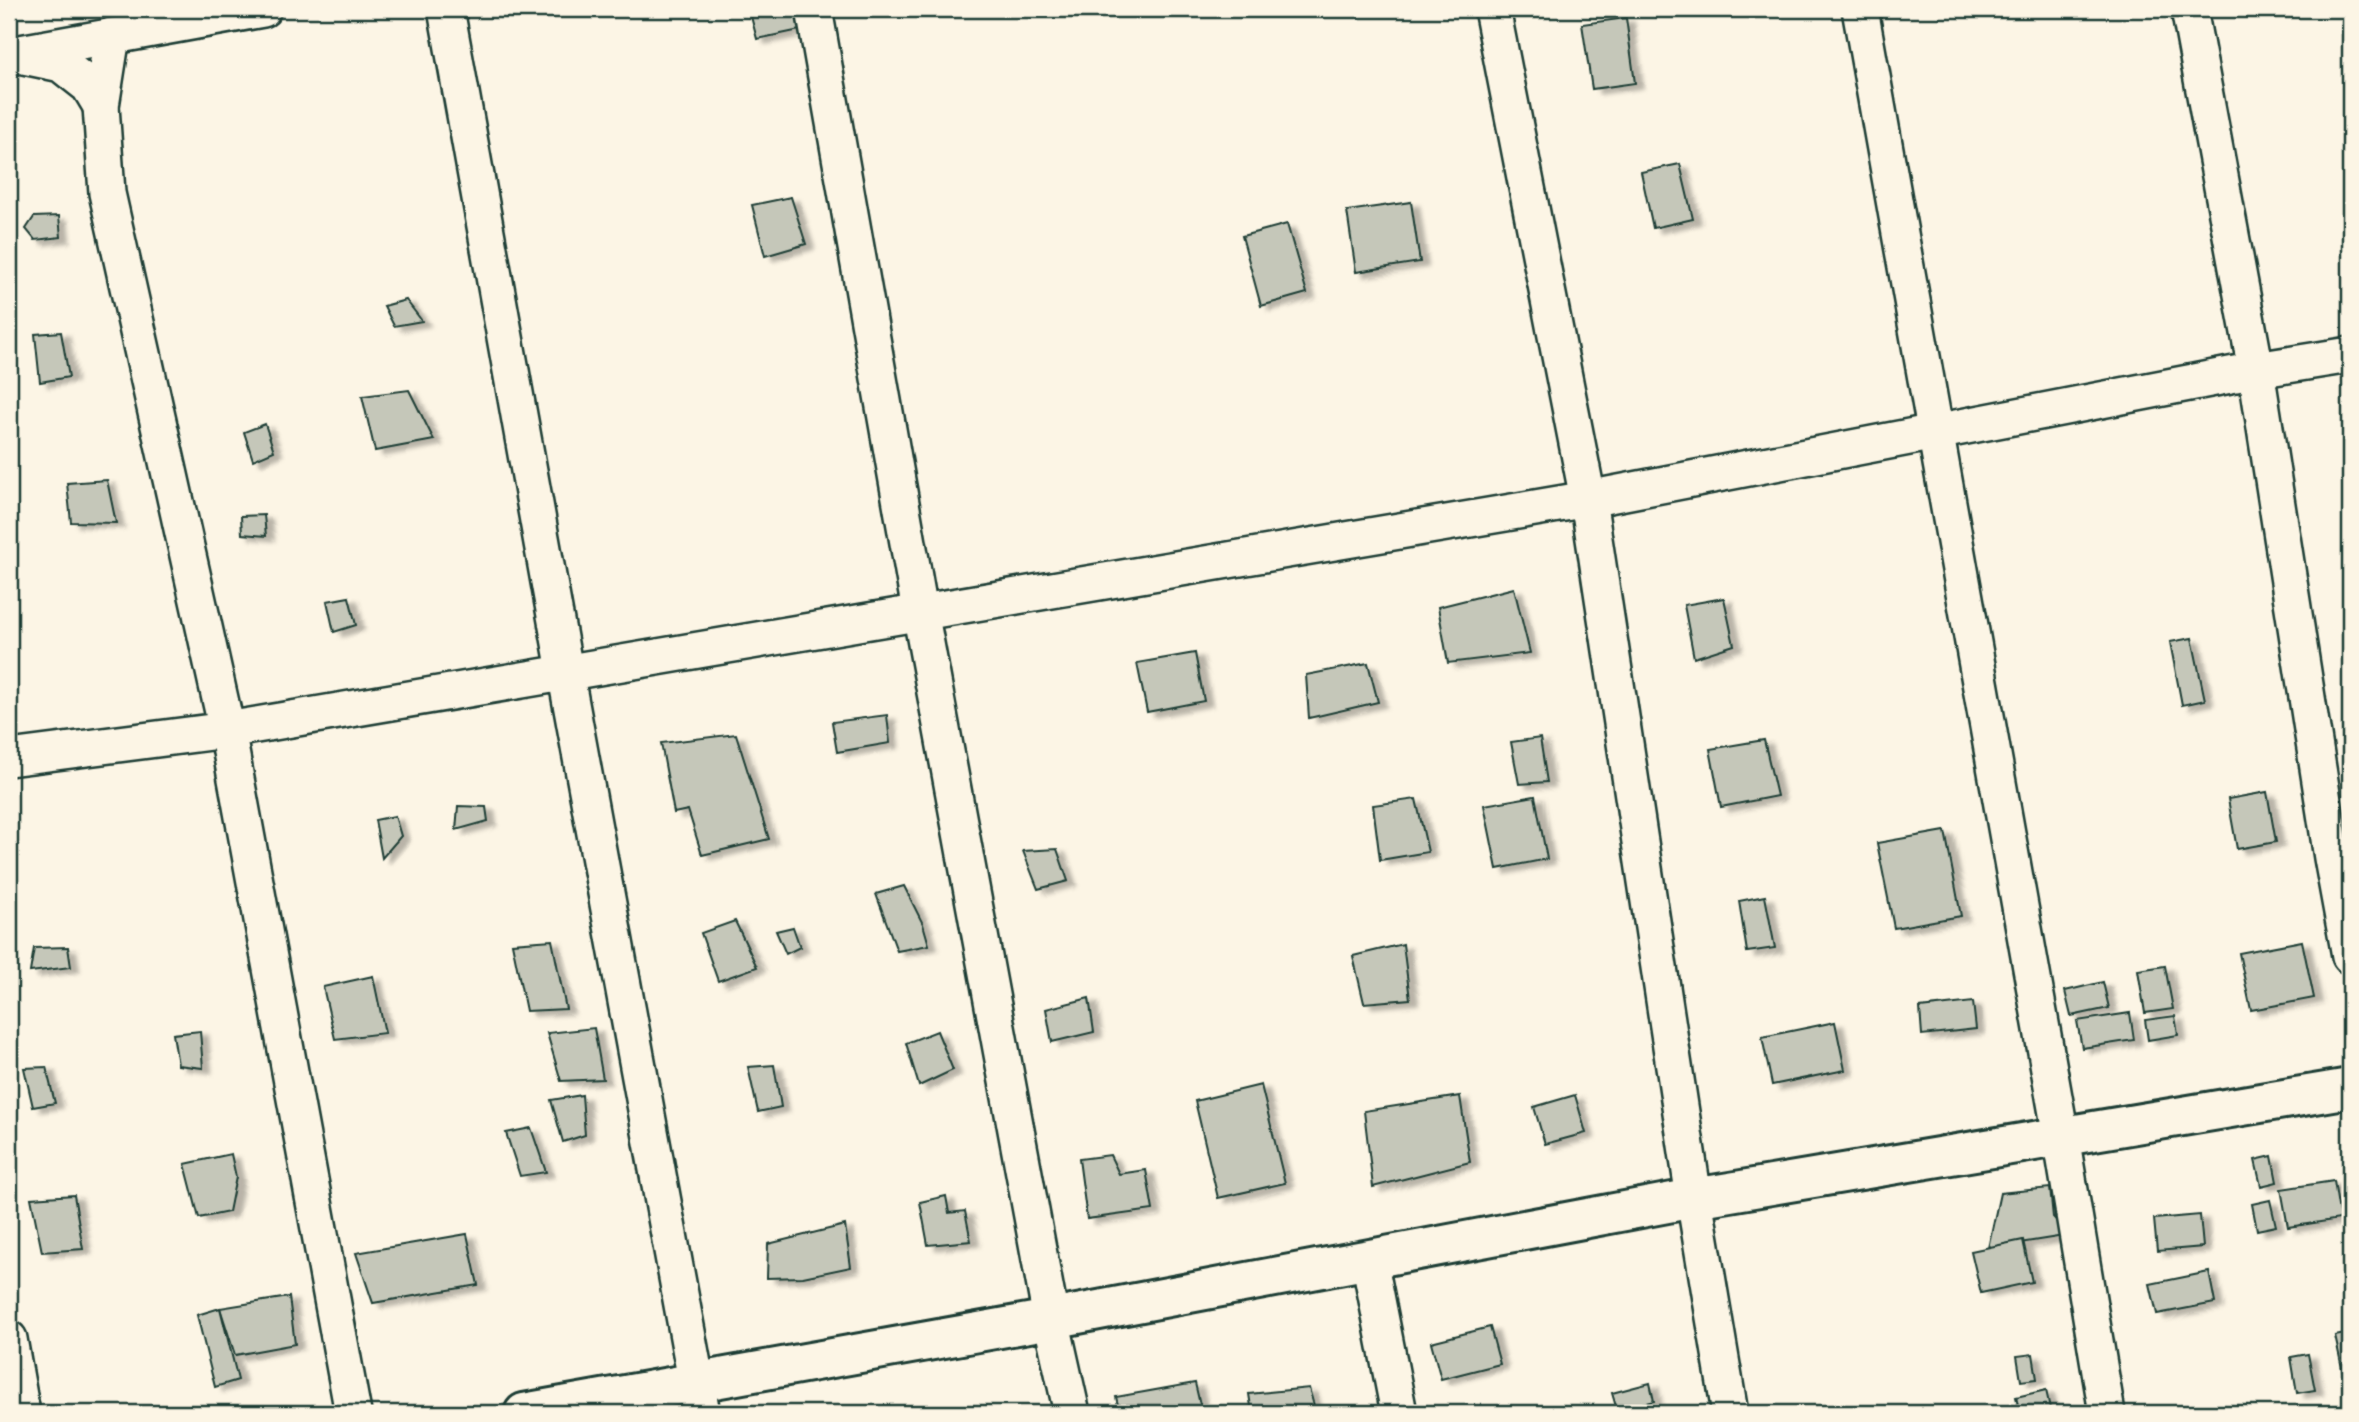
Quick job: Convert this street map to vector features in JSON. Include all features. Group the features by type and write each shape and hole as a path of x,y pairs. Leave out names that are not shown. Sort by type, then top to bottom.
{"street":[{"path":"12,54 263,9"},
{"path":"446,9 699,1397"},
{"path":"814,9 920,611 1051,1320 1072,1413"},
{"path":"1492,9 1588,499 1694,1198 1730,1413"},
{"path":"1860,9 2061,1136 2107,1413"},
{"path":"2189,9 2256,369 2332,858 2350,957"},
{"path":"112,36 101,106 107,193 227,730 353,1413"},
{"path":"12,54 61,64 89,86 101,106"},
{"path":"9,758 227,730 1588,499 2256,369 2350,355"},
{"path":"524,1413 699,1397 1051,1320 1694,1198 2350,1088"},
{"path":"1369,1259 1399,1413"},
{"path":"9,1339 22,1413"}],"building":[{"path":"749,9 795,9 800,30 757,39"},
{"path":"1626,18 1635,83 1592,89 1582,24"},
{"path":"1680,164 1693,219 1653,228 1641,172"},
{"path":"791,197 806,244 765,256 752,205"},
{"path":"1411,202 1420,262 1356,272 1347,211"},
{"path":"59,216 61,237 35,240 26,229 34,217"},
{"path":"1287,224 1307,293 1261,306 1242,236"},
{"path":"406,300 422,321 394,326 384,306"},
{"path":"61,332 69,377 40,382 35,334"},
{"path":"409,390 434,440 375,451 362,396"},
{"path":"265,424 274,451 253,460 244,432"},
{"path":"107,480 116,523 71,522 67,483"},
{"path":"264,515 266,536 242,534 241,516"},
{"path":"1514,588 1530,653 1448,663 1438,607"},
{"path":"349,597 356,625 334,632 327,601"},
{"path":"1724,598 1734,645 1694,658 1684,605"},
{"path":"2192,638 2205,700 2182,705 2170,642"},
{"path":"1195,653 1204,701 1147,712 1137,663"},
{"path":"1368,663 1378,702 1309,718 1306,675"},
{"path":"887,715 890,743 837,752 832,722"},
{"path":"736,734 769,839 702,855 688,810 674,813 661,743"},
{"path":"1540,738 1547,782 1519,784 1511,742"},
{"path":"1764,740 1777,796 1721,807 1710,749"},
{"path":"2267,792 2276,842 2237,849 2228,799"},
{"path":"1535,796 1547,859 1497,869 1484,805"},
{"path":"1416,799 1428,852 1380,860 1373,805"},
{"path":"458,806 486,807 488,821 456,830"},
{"path":"395,816 401,836 382,858 375,820"},
{"path":"1945,831 1961,916 1894,928 1877,843"},
{"path":"1057,849 1068,881 1038,889 1023,851"},
{"path":"904,886 923,924 929,945 897,951 876,894"},
{"path":"1765,896 1775,948 1747,952 1739,901"},
{"path":"735,921 757,967 718,981 701,933"},
{"path":"793,927 800,947 786,954 776,931"},
{"path":"552,940 566,1009 526,1011 512,943"},
{"path":"2302,941 2314,998 2251,1010 2239,953"},
{"path":"1403,944 1410,999 1364,1003 1353,956"},
{"path":"68,947 71,967 30,972 34,948"},
{"path":"2165,966 2173,1009 2145,1013 2138,970"},
{"path":"373,976 385,1033 335,1039 323,987"},
{"path":"2103,982 2109,1008 2071,1016 2065,991"},
{"path":"1089,998 1094,1032 1052,1042 1046,1009"},
{"path":"1973,1002 1976,1029 1922,1035 1920,1008"},
{"path":"2130,1013 2134,1040 2082,1048 2077,1021"},
{"path":"2175,1016 2178,1035 2148,1040 2145,1020"},
{"path":"1835,1022 1845,1070 1772,1085 1762,1037"},
{"path":"594,1028 603,1079 561,1081 547,1033"},
{"path":"200,1031 203,1068 178,1065 173,1034"},
{"path":"937,1031 953,1070 919,1086 906,1043"},
{"path":"774,1065 781,1107 758,1112 748,1067"},
{"path":"46,1067 55,1103 33,1107 24,1068"},
{"path":"1261,1085 1285,1183 1218,1198 1195,1101"},
{"path":"582,1095 585,1135 563,1142 551,1100"},
{"path":"1575,1095 1586,1133 1545,1144 1534,1107"},
{"path":"1460,1096 1470,1162 1373,1187 1364,1111"},
{"path":"531,1128 546,1172 520,1176 506,1133"},
{"path":"231,1154 236,1177 229,1212 199,1218 185,1164"},
{"path":"1110,1155 1119,1174 1146,1170 1153,1210 1087,1219 1079,1159"},
{"path":"2272,1156 2277,1182 2261,1186 2255,1160"},
{"path":"2334,1181 2340,1219 2288,1227 2281,1189"},
{"path":"2050,1188 2053,1217 2070,1235 1988,1248 2000,1193"},
{"path":"74,1195 83,1249 42,1252 31,1198"},
{"path":"946,1196 949,1213 965,1211 971,1241 928,1245 920,1202"},
{"path":"2270,1200 2276,1226 2257,1230 2252,1204"},
{"path":"2200,1215 2203,1247 2157,1251 2154,1219"},
{"path":"845,1225 851,1267 803,1277 767,1278 768,1244"},
{"path":"467,1234 478,1285 373,1303 356,1253"},
{"path":"2023,1240 2032,1282 1981,1293 1971,1251"},
{"path":"2209,1272 2215,1303 2157,1314 2150,1284"},
{"path":"289,1297 295,1344 235,1355 220,1308"},
{"path":"220,1308 238,1380 215,1387 197,1315"},
{"path":"1490,1327 1500,1364 1441,1379 1431,1342"},
{"path":"2350,1333 2350,1385 2346,1386 2335,1336"},
{"path":"2033,1354 2037,1379 2021,1381 2017,1356"},
{"path":"2308,1354 2315,1390 2297,1393 2291,1357"},
{"path":"1195,1383 1202,1413 1120,1413 1116,1397"},
{"path":"1650,1383 1654,1401 1617,1410 1612,1393"},
{"path":"1309,1388 1316,1413 1252,1413 1249,1394"},
{"path":"2046,1390 2051,1413 2020,1413 2016,1397"}]}
